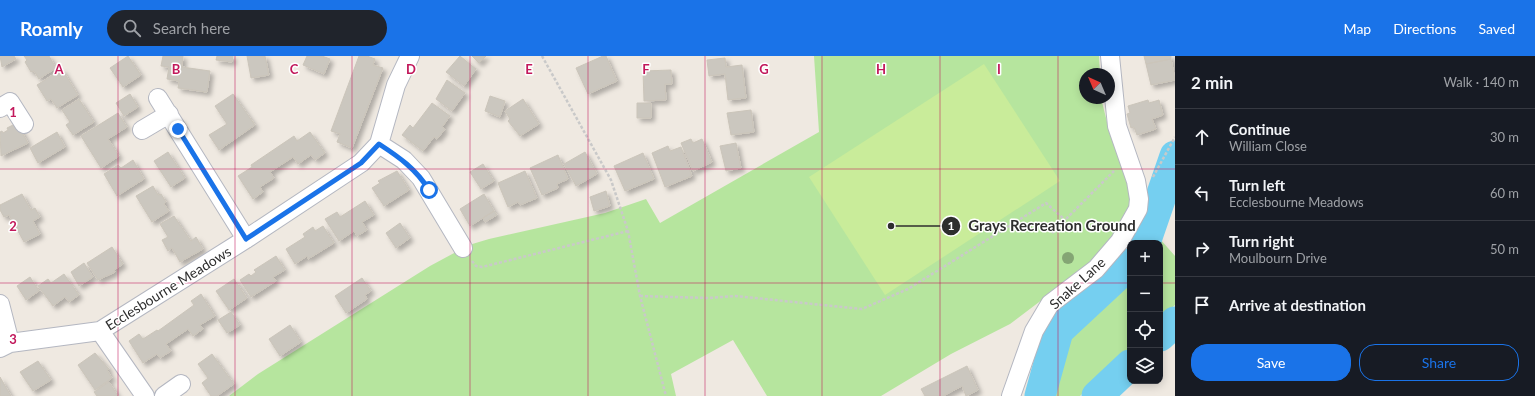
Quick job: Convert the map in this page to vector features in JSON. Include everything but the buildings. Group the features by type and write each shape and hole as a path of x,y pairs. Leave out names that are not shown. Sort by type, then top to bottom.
{"street":[{"name":"Ecclesbourne Meadows","path":"5,346 100,330 246,239 361,163 379,144 396,85 410,56"},
{"name":"Snake Lane","path":"1011,396 1034,331 1050,304 1096,269 1120,241 1138,209 1139,199 1128,157 1117,126 1110,56"},
{"path":"158,98 246,239"},
{"path":"0,108 10,102 24,124"},
{"path":"142,130 168,114"},
{"path":"379,144 404,160 422,178 463,248"},
{"path":"0,304 5,346"},
{"path":"100,330 145,396"},
{"path":"164,396 181,384"}],"path":[{"path":"542,56 611,180 628,231 640,296 666,396"},
{"path":"1150,184 1175,137"},
{"path":"1052,233 1128,157"},
{"path":"640,296 708,298 735,296 862,309 908,289 1046,203 1065,220"},
{"path":"463,248 476,266 482,267 628,231"}],"green space":[{"path":"814,56 1099,56 1100,68 1079,68 1079,104 1102,104 1110,134 1122,163 1129,188 1130,212 1119,229 1088,265 1010,324 951,354 881,396 767,396 733,340 671,374 676,396 229,396 258,374 430,266 469,245 489,239 605,213 646,199 660,223 819,132"},
{"path":"984,64 1060,181 885,295 809,177"},
{"path":"1163,242 1175,256 1175,305 1163,316"},
{"path":"1127,282 1127,351 1080,396 1052,396 1064,347 1077,328"}],"waterway":[{"path":"1146,240 1175,156"},
{"path":"1040,396 1058,331 1127,267"},
{"path":"1163,333 1175,322"},
{"path":"1097,396 1127,368"}],"place":[{"name":"Grays Recreation Ground","path":"891,226"}],"route":[{"path":"178,129 246,239 361,163 379,144 404,160 422,178 429,190"}]}
